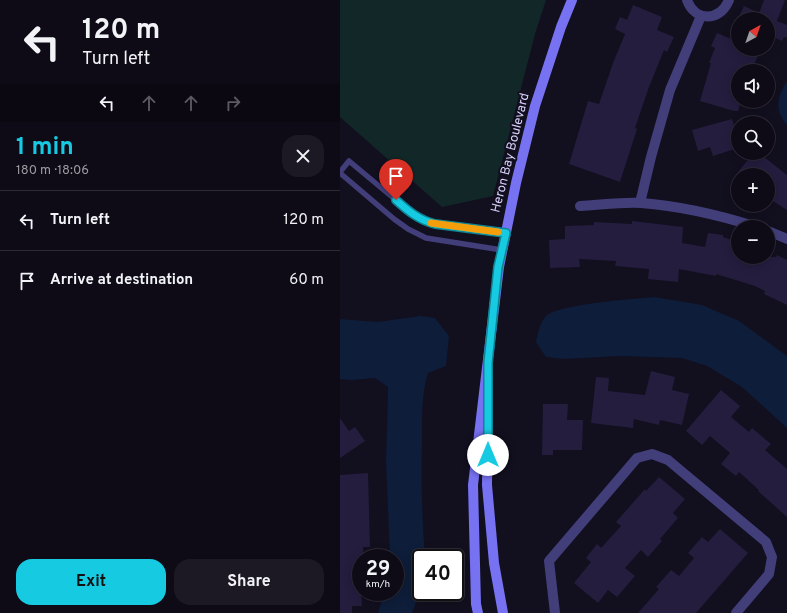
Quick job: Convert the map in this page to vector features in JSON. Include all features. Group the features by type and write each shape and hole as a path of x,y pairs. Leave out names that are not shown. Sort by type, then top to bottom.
{"street":[{"name":"Heron Bay Boulevard","path":"478,613 476,604 473,485 498,267 516,183 535,106 561,27 572,0"},
{"path":"687,0 690,7 695,12 701,16 708,17 721,12 726,7 729,0"},
{"path":"640,203 670,90 701,16"},
{"path":"580,206 640,203 681,208 734,220"},
{"path":"775,234 787,239"},
{"name":"Heron Bay Boulevard","path":"488,363 487,485 494,563 503,613"},
{"path":"555,613 549,561 637,458 652,454 668,460 766,542 772,557 770,574 736,613"}],"lane":[{"path":"502,250 426,238 408,229 394,219 340,173 349,161 415,216 425,222 506,233"}],"green space":[{"path":"340,0 546,0 535,34 493,196 442,207 340,117"}],"water":[{"path":"787,82 787,125 780,115 778,104 783,87"},
{"path":"654,297 702,305 739,321 787,356 787,428 742,387 707,366 682,358 620,356 564,359 546,357 536,342 542,321 546,316 554,312 581,305"},
{"path":"421,316 435,318 449,336 446,366 428,373 423,400 422,516 424,549 412,549 412,601 417,601 412,613 378,613 381,601 404,601 404,549 390,549 386,462 388,387 375,378 351,380 340,379 340,319 377,322"}],"building":[{"path":"764,0 785,0 777,21 787,25 787,38 784,37 782,41 775,38 775,12 759,12"},
{"path":"633,5 662,17 657,30 674,37 667,52 664,50 649,87 635,128 637,129 620,182 569,164 588,101 599,104 625,34 615,29 620,17 627,20"},
{"path":"744,6 757,12 741,12"},
{"path":"717,33 731,39 731,56 758,56 754,64 731,64 731,108 739,108 738,111 700,101 711,63 709,63 715,48 711,46"},
{"path":"731,119 731,150 713,156 710,147 698,151 692,130"},
{"path":"748,160 768,160 787,175 787,210 775,202 775,168 741,168"},
{"path":"632,221 683,227 682,243 705,247 708,233 723,235 723,237 731,240 731,264 775,264 775,257 777,255 787,260 787,305 764,294 765,291 755,286 716,274 716,276 679,269 678,282 648,279 649,269 615,266 616,261 579,259 580,267 550,268 549,240 565,239 565,226 594,225 594,222 632,224"},
{"path":"651,371 675,377 672,390 689,394 682,425 660,420 659,425 634,419 633,428 591,423 596,377 609,378 608,391 645,395"},
{"path":"721,390 740,406 731,417 749,432 752,428 771,444 765,450 787,469 787,517 739,472 736,476 721,464 730,453 710,436 702,445 686,431"},
{"path":"543,404 568,404 567,420 583,420 582,450 553,450 553,455 542,455"},
{"path":"340,418 349,431 355,427 365,441 340,458"},
{"path":"368,473 370,547 363,547 363,549 352,549 352,601 362,601 362,606 352,606 352,613 340,613 340,475"},
{"path":"659,477 685,499 673,513 678,518 660,539 662,541 648,557 641,550 625,568 635,576 617,597 608,590 598,603 574,583 591,562 586,558 597,544 601,548 621,526 616,522 645,489 646,491"},
{"path":"720,529 748,553 696,613 638,613 659,589 656,587 671,570 679,576 694,558 688,553 702,537 708,542"}],"slow traffic":[{"path":"431,223 498,232"}],"route":[{"path":"396,200 415,216 425,222 506,233 498,267 488,363 488,455"}]}
